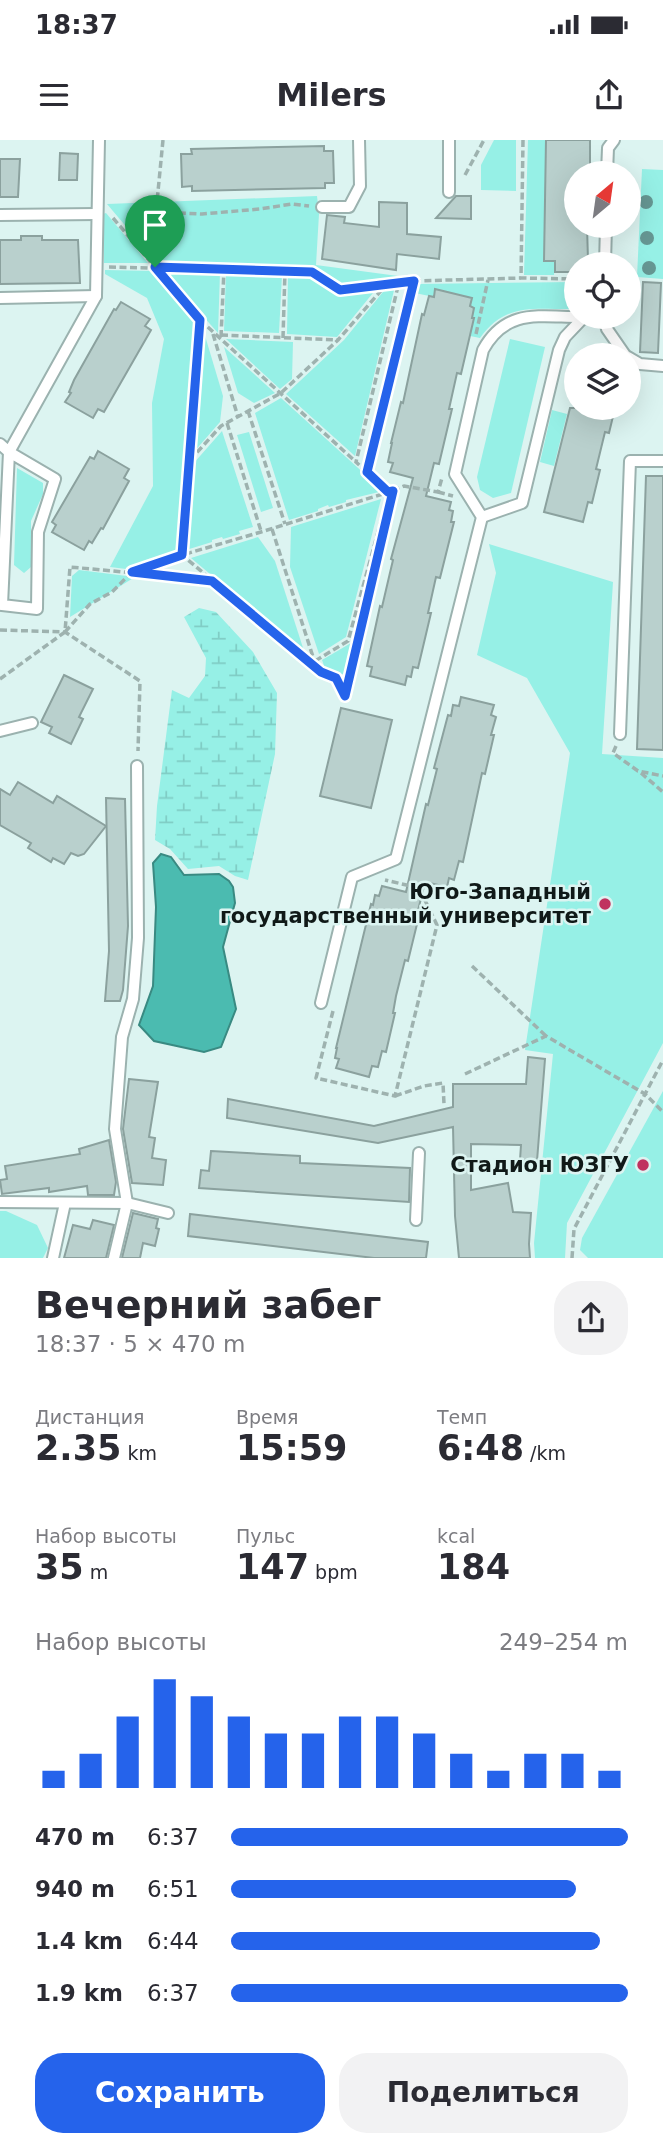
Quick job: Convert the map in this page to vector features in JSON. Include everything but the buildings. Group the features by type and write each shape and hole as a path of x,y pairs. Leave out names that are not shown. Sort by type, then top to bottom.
{"lane":[{"path":"0,444 9,452 55,479 38,532 37,609 2,605 9,452 96,296 99,140"},
{"path":"322,207 349,207 360,186 359,140"},
{"path":"449,140 449,188"},
{"path":"607,161 608,148 614,140"},
{"path":"0,215 97,211"},
{"path":"0,298 96,296"},
{"path":"321,1003 352,877 396,859 482,517 455,474 483,350 491,337 505,325 522,318 564,317"},
{"path":"482,517 522,503 559,350 573,329"},
{"path":"641,364 663,366"},
{"path":"620,734 630,461 663,461"},
{"path":"0,731 32,723"},
{"path":"114,1258 127,1203 115,1129 122,1037 133,999 138,938 137,765"},
{"path":"416,1220 419,1153"},
{"path":"0,1202 127,1203 168,1213"},
{"path":"53,1258 65,1203"}],"path":[{"path":"155,267 156,212 163,140"},
{"path":"449,188 460,183 484,140"},
{"path":"521,278 523,140"},
{"path":"148,215 156,212 202,214 292,204 322,207"},
{"path":"97,211 106,209 200,320 388,492"},
{"path":"96,267 312,272 340,290 414,281 564,279"},
{"path":"221,337 224,269"},
{"path":"283,338 285,271"},
{"path":"407,282 409,273"},
{"path":"367,472 414,281"},
{"path":"356,462 399,282"},
{"path":"189,461 221,426 281,393 338,340 385,286"},
{"path":"182,555 200,320"},
{"path":"212,332 238,417"},
{"path":"221,337 338,340"},
{"path":"248,411 285,524"},
{"path":"227,423 261,532"},
{"path":"0,680 65,632 90,604 112,592 132,572 182,555 393,491 345,696 336,678 321,672 182,555"},
{"path":"312,662 348,641 388,492"},
{"path":"272,529 312,662"},
{"path":"65,632 70,567 212,581"},
{"path":"0,630 65,632 140,681 137,765"},
{"path":"620,734 613,753 663,792"},
{"path":"638,771 663,776"},
{"path":"383,880 419,888 437,925"},
{"path":"472,966 545,1036 645,1094 663,1112"},
{"path":"465,1074 545,1036"},
{"path":"572,1258 574,1229 663,1060"},
{"path":"394,1096 443,1083 444,1104"}],"green space":[{"path":"494,140 516,140 516,191 481,190 481,165"},
{"path":"528,140 546,140 545,261 555,261 554,275 524,275"},
{"path":"642,169 663,170 663,279 641,277 641,252 638,252 639,238 641,238"},
{"path":"317,196 319,214 316,265 398,276 397,279 342,286 313,269 156,262 107,204"},
{"path":"106,213 148,263 104,263 103,214"},
{"path":"105,270 154,271 196,321 179,552 126,569 110,567 153,486 152,403 164,339 147,298 105,274"},
{"path":"163,271 220,273 218,333"},
{"path":"226,273 282,275 279,333 224,331"},
{"path":"288,275 310,277 339,293 377,288 337,337 287,334"},
{"path":"564,282 564,309 535,309 511,313 490,326 480,338 470,336 474,319 474,308 470,306 472,298 435,290 434,297 415,293 417,284"},
{"path":"395,286 355,456 286,394 344,340 387,287"},
{"path":"203,329 223,396 220,422 193,453"},
{"path":"226,339 293,342 292,379 280,389"},
{"path":"510,339 545,347 511,493 493,498 480,490 477,477"},
{"path":"224,347 275,393 254,403 238,393"},
{"path":"281,398 379,487 379,492 329,507 328,505 289,520 255,413"},
{"path":"552,410 564,413 566,420 554,466 540,462"},
{"path":"222,431 253,527 239,531 240,534 223,539 222,537 186,550 193,464"},
{"path":"249,432 273,508 261,512 237,435"},
{"path":"17,468 43,483 43,494 31,521 31,567 24,573 14,565"},
{"path":"381,499 346,637 319,654 290,567 291,527"},
{"path":"258,537 275,561 305,654 191,558"},
{"name":"Юго-Западный государственный университет","path":"489,544 613,582 602,754 663,758 663,1043 567,1223 565,1258 535,1258 534,1243 553,1054 525,1050 570,753 527,678 477,655 496,573"},
{"path":"79,570 135,577 70,617 72,576"},
{"path":"199,608 216,612 253,652 277,693 275,754 248,880 219,866 188,869 170,849 155,840 172,690 189,698 205,676 206,658 184,617"},
{"path":"351,643 355,645 347,675 326,671 322,660"},
{"name":"Стадион ЮЗГУ","path":"663,1091 663,1258 588,1258 580,1250 582,1238"},
{"path":"0,1211 6,1211 37,1225 48,1248 43,1258 0,1258"}],"shaded area":[{"path":"161,854 171,857 184,875 219,874 233,887 235,903 223,947 236,1009 221,1047 204,1052 154,1041 139,1025 153,986 156,907 153,863"}],"place":[{"name":"Юго-Западный государственный университет","path":"605,904"},
{"name":"Стадион ЮЗГУ","path":"643,1165"}],"route":[{"path":"155,267 312,272 340,290 414,281 367,472 388,492 393,491 345,696 336,678 321,672 212,581 132,572 182,555 200,320 155,267"}]}
